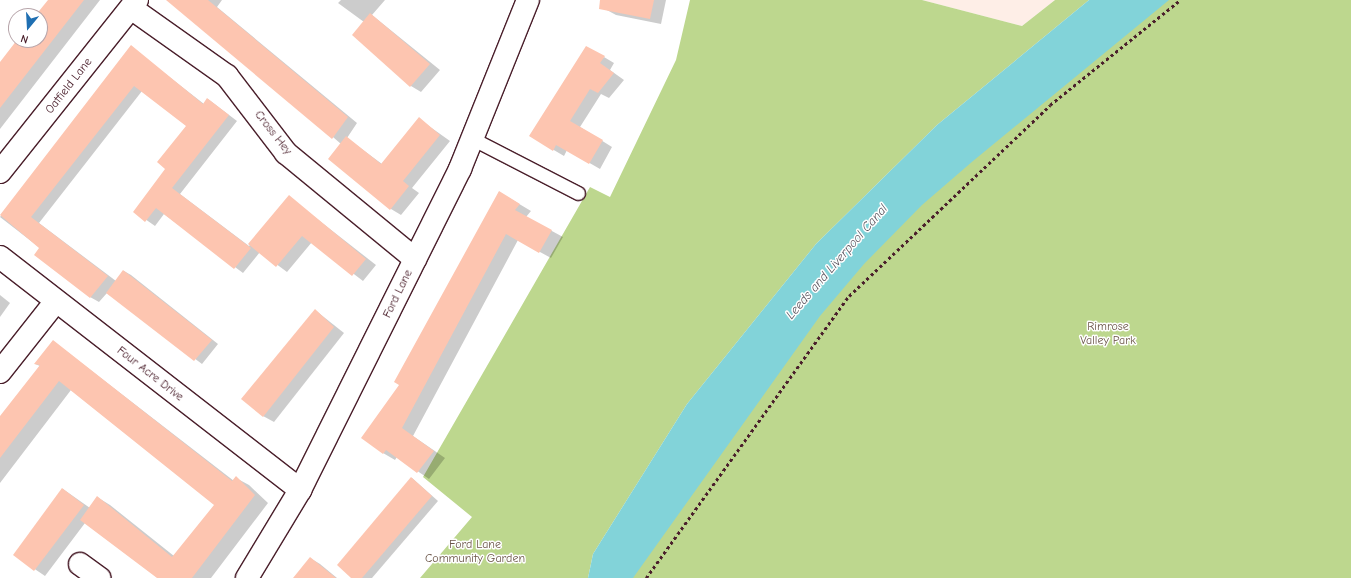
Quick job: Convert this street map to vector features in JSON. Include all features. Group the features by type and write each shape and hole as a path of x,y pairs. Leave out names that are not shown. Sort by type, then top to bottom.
{"street":[{"name":"Ford Lane","path":"247,578 300,490 415,259 473,139 528,0"},
{"name":"Oatfield Lane","path":"0,172 134,4"},
{"name":"Cross Hey","path":"134,4 227,76 286,153 415,259"},
{"name":"Four Acre Drive","path":"0,257 300,490"},
{"path":"0,372 56,301"},
{"path":"80,564 99,578"}],"lane":[{"path":"473,139 578,193"}],"path":[{"path":"646,578 849,296 1050,104 1180,0"}],"shaded area":[{"path":"922,0 1055,0 1022,26"}],"green space":[{"name":"Ford Lane Community Garden","path":"690,0 922,0 1022,26 1055,0 1089,0 937,125 816,244 687,404 593,554 588,578 420,578 472,517 423,477 590,187 610,197 676,60"},
{"name":"Rimrose Valley Park","path":"1131,0 1351,0 1351,578 600,578 809,291"}],"water":[{"name":"Leeds and Liverpool Canal","path":"1089,0 1169,0 973,161 922,205 864,264 820,316 633,578 588,578 593,554 687,404 816,244 937,125"}],"building":[{"path":"48,0 84,0 48,46 48,8 42,8"},
{"path":"166,0 208,0 348,117 332,139"},
{"path":"600,0 654,0 650,19 599,9"},
{"path":"370,13 430,64 410,87 352,35"},
{"path":"131,45 203,104 207,98 229,115 172,188 251,248 234,269 156,208 145,222 133,212 165,169 157,162 186,126 134,86 31,217 108,276 90,298 34,255 39,248 0,215"},
{"path":"586,46 605,56 600,63 614,73 598,93 590,89 570,121 603,140 589,164 556,145 553,151 529,136"},
{"path":"11,48 47,48 0,108 0,62"},
{"path":"419,117 440,135 403,181 409,186 390,210 328,159 346,136 381,164"},
{"path":"499,191 520,204 515,210 552,230 539,253 506,234 402,428 434,451 417,473 386,450 383,454 361,438 399,385 394,382"},
{"path":"289,195 366,259 352,276 302,236 276,267 248,244"},
{"path":"123,270 212,340 194,361 106,293"},
{"path":"315,309 334,327 263,417 241,399"},
{"path":"53,340 232,481 236,476 255,495 192,578 157,578 80,520 97,496 172,557 214,505 59,381 0,458 0,416 40,365 34,364"},
{"path":"411,477 432,496 362,578 351,578 337,565"},
{"path":"62,488 84,505 34,571 13,555"},
{"path":"310,557 336,578 293,578"}]}
